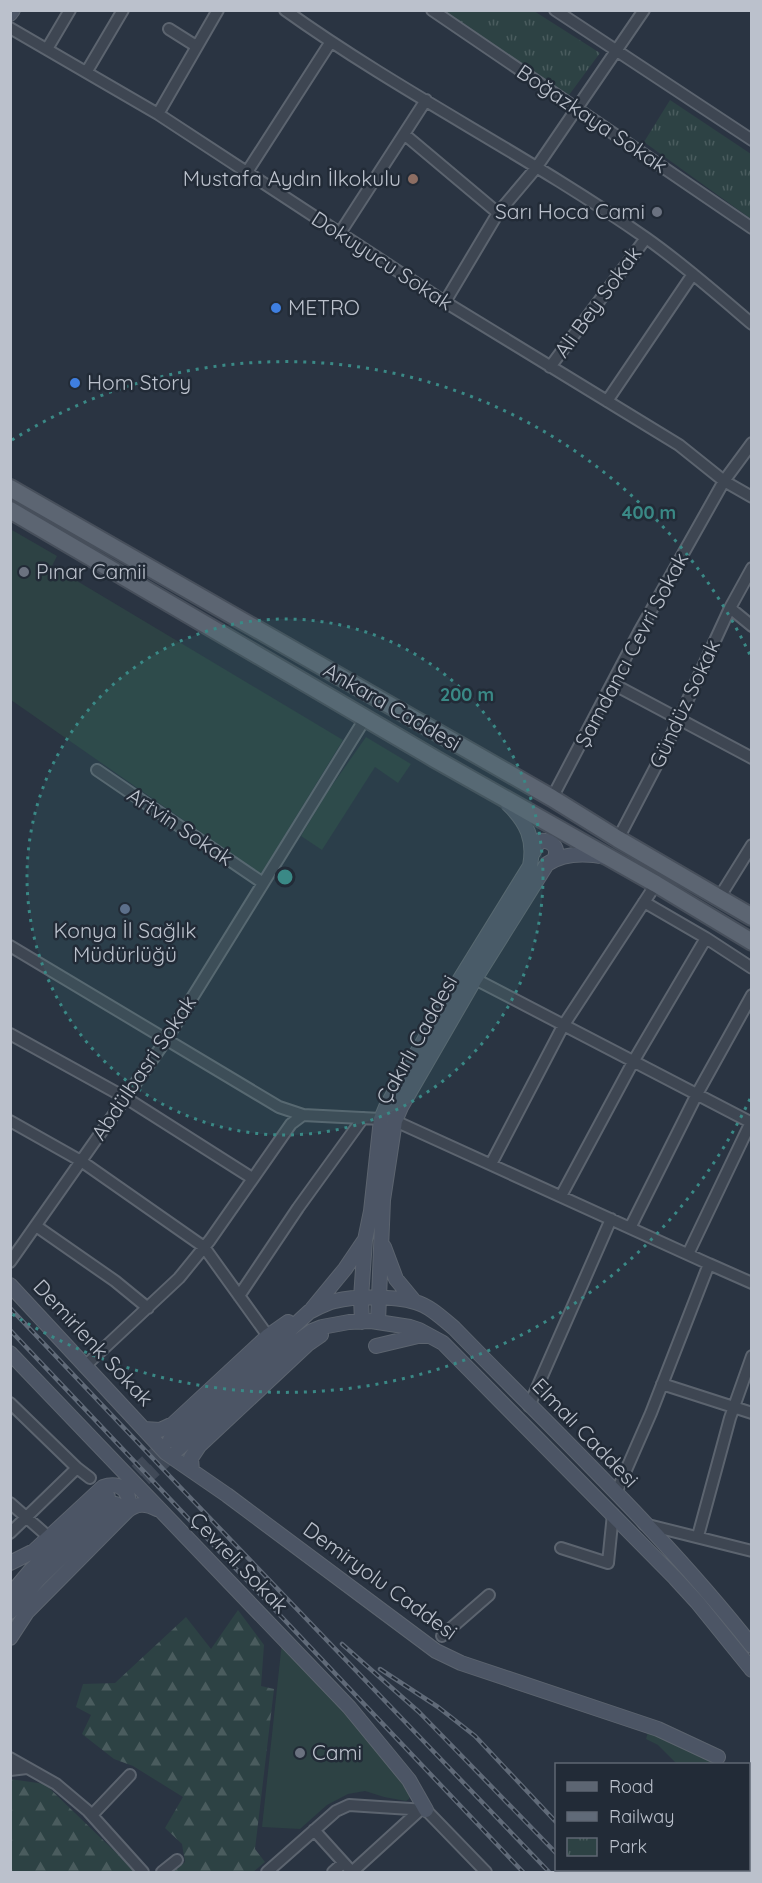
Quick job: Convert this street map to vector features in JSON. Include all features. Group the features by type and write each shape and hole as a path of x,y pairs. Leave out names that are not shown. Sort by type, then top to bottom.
{"main road":[{"path":"10,14 13,10"},
{"name":"Ankara Caddesi","path":"10,488 552,798 752,917"},
{"name":"Ankara Caddesi","path":"10,510 656,884 752,942"},
{"path":"496,793 526,825 533,853"},
{"path":"533,853 539,841 546,840 556,849 557,854 554,860"},
{"name":"Çakırlı Caddesi","path":"378,1322 388,1120 386,1107 444,1005 530,866 533,853"},
{"path":"554,860 579,854 610,858"},
{"name":"Çakırlı Caddesi","path":"355,1322 361,1298 364,1240 388,1120 401,1107 475,979 541,872 554,860"},
{"path":"382,1237 396,1279 415,1302"},
{"path":"355,1322 322,1327 302,1338 174,1444 309,1312 345,1269 364,1240"},
{"name":"Demirlenk Sokak","path":"10,1285 144,1429"},
{"path":"144,1429 160,1430 173,1425 268,1336 294,1318 336,1301 361,1298"},
{"name":"Elmalı Caddesi","path":"361,1298 415,1302 434,1312 454,1328 698,1580 752,1646"},
{"path":"192,1471 191,1458 200,1446 308,1344 327,1331 355,1322"},
{"name":"Elmalı Caddesi","path":"355,1322 378,1322 410,1327 432,1336 453,1352 697,1602 752,1670"},
{"path":"376,1346 418,1336 432,1336"},
{"name":"Çevreli Sokak","path":"10,1353 348,1707 409,1780 423,1810"},
{"name":"Demiryolu Caddesi","path":"144,1429 166,1453 227,1495 448,1658 645,1724 681,1738 718,1757"},
{"path":"102,1450 114,1500"},
{"path":"10,1571 32,1561 114,1500"},
{"path":"10,1612 114,1500"},
{"path":"10,1638 27,1612 114,1500"},
{"path":"10,1563 34,1551 114,1500 137,1505 144,1504 159,1510"},
{"path":"10,1595 31,1570 64,1539"}],"street":[{"path":"47,49 70,10"},
{"path":"87,71 123,10"},
{"path":"158,114 218,10"},
{"path":"285,10 330,43 426,100 646,238 752,324"},
{"name":"Boğazkaya Sokak","path":"432,10 752,228"},
{"path":"555,10 752,140"},
{"path":"445,302 498,213 536,168 644,10"},
{"name":"Dokuyucu Sokak","path":"10,28 158,114 445,302 679,445 724,482 752,497"},
{"path":"169,30 196,46"},
{"path":"247,172 330,43"},
{"path":"340,234 426,100"},
{"path":"404,134 498,213"},
{"name":"Ali Bey Sokak","path":"550,367 646,238"},
{"path":"606,401 693,274"},
{"name":"Şamdancı Cevri Sokak","path":"552,798 639,632 724,482 752,443"},
{"name":"Gündüz Sokak","path":"618,839 680,719 730,608 752,568"},
{"path":"730,608 752,626"},
{"path":"613,684 752,758"},
{"name":"Abdülbasri Sokak","path":"10,1262 166,1040 366,717"},
{"name":"Artvin Sokak","path":"97,770 263,883"},
{"path":"718,898 752,845"},
{"path":"491,1164 563,1026 656,884"},
{"path":"644,902 752,968"},
{"path":"561,1196 633,1062 706,938"},
{"path":"10,946 279,1107 303,1115 388,1120 491,1164 752,1283"},
{"path":"475,979 751,1123 688,1254"},
{"path":"630,1228 698,1094 752,995"},
{"path":"10,1034 126,1098 252,1178"},
{"path":"86,1365 179,1278 204,1247 291,1124 303,1115"},
{"path":"239,1296 298,1208 363,1118"},
{"path":"10,1120 81,1161 204,1247 268,1336"},
{"path":"529,1406 611,1219"},
{"path":"36,1226 115,1281 148,1308"},
{"path":"616,1493 709,1264"},
{"path":"698,1536 734,1407 752,1356"},
{"path":"662,1384 752,1413"},
{"path":"10,1403 90,1478"},
{"path":"10,1533 77,1468"},
{"path":"10,1503 25,1519 43,1532"},
{"path":"561,1548 608,1563 613,1514"},
{"path":"644,1524 752,1551"},
{"path":"442,1636 489,1595"},
{"path":"10,1758 56,1784 92,1815 143,1872"},
{"path":"10,1770 27,1768"},
{"path":"92,1815 130,1775"},
{"path":"267,1872 336,1811 349,1804 423,1810 486,1872"},
{"path":"314,1830 352,1872 423,1810"},
{"path":"162,1872 177,1860"},
{"path":"333,1872 343,1863"}],"green space":[{"path":"443,11 534,11 600,53 569,95"},
{"path":"670,100 751,154 751,219 644,142"},
{"path":"12,530 57,556 52,566 343,740 261,874 11,700 10,533"},
{"path":"366,737 411,764 398,783 375,767 322,850 301,836 326,794"},
{"path":"238,1610 264,1645 261,1686 274,1689 255,1849 265,1862 253,1872 173,1872 185,1862 182,1844 165,1828 183,1797 133,1766 114,1759 82,1734 91,1715 76,1707 83,1684 115,1683 186,1617 211,1649"},
{"path":"282,1642 369,1736 410,1795 409,1799 406,1801 384,1797 365,1791 348,1794 327,1805 300,1829 262,1827"},
{"path":"648,1732 700,1755 712,1763 676,1763 658,1745 646,1739"},
{"path":"10,1779 45,1784 136,1872 11,1872"}],"tunnel":[{"path":"121,1485 169,1441"},
{"path":"129,1493 177,1450"}],"railway":[{"path":"10,1308 549,1872"},
{"path":"10,1330 523,1872"},
{"path":"342,1644 419,1712 555,1852"},
{"path":"380,1669 438,1707 475,1736 555,1821"}],"place":[{"name":"Mustafa Aydın İlkokulu","path":"413,179"},
{"name":"Sarı Hoca Cami","path":"657,212"},
{"name":"METRO","path":"276,308"},
{"name":"Hom Story","path":"75,383"},
{"name":"Pınar Camii","path":"24,572"},
{"name":"Konya İl Sağlık Müdürlüğü","path":"125,909"},
{"name":"Cami","path":"300,1753"}]}
